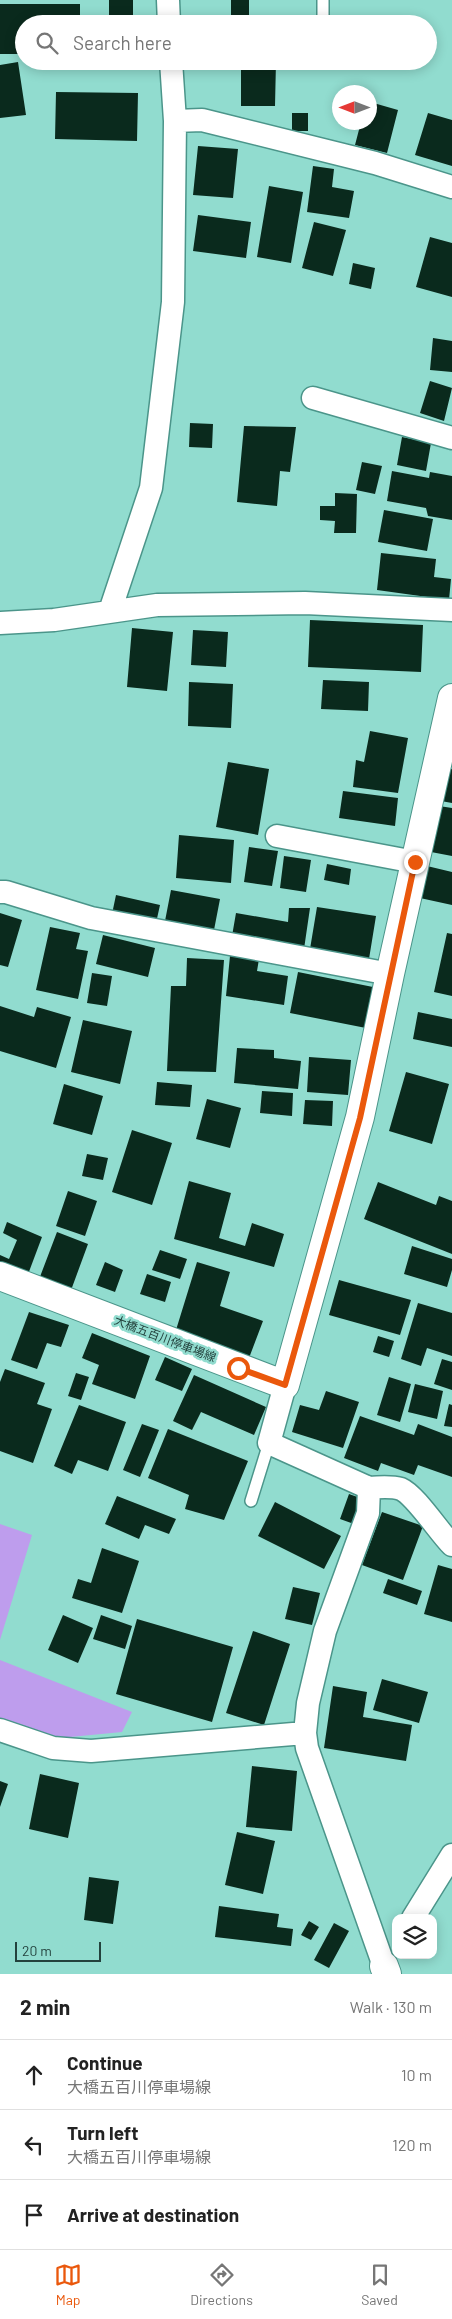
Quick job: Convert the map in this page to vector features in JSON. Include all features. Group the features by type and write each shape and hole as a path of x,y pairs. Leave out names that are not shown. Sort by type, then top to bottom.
{"main road":[{"path":"285,1385 360,1118 390,974 452,698"},
{"name":"大橋五百川停車場線","path":"0,1276 285,1385"}],"street":[{"path":"168,0 169,15"},
{"path":"110,611 151,488 173,302 174,121 171,70"},
{"path":"174,121 202,120 375,163 452,187"},
{"path":"313,398 452,438"},
{"path":"0,624 54,620 157,605 305,603 452,610"},
{"path":"277,836 415,862"},
{"path":"0,892 6,892 91,918 390,974"},
{"path":"285,1385 269,1443 369,1488 383,1487 402,1490 421,1508 452,1545"},
{"path":"369,1488 368,1513 325,1631 308,1703 305,1733 307,1748 389,1962"},
{"path":"0,1730 53,1748 91,1752 305,1733"},
{"path":"415,1914 452,1855"}],"lane":[{"path":"323,0 323,15"},
{"path":"251,1501 269,1443"}],"shaded area":[{"path":"0,1524 32,1535 0,1640"},
{"path":"0,1660 132,1712 122,1732 60,1738 0,1720"}],"building":[{"path":"109,0 133,0 133,15 109,15"},
{"path":"231,0 249,0 249,15 231,15"},
{"path":"0,4 80,4 80,15 15,15 15,54 0,54"},
{"path":"15,62 15,70 19,70 26,115 0,118 0,65"},
{"path":"241,70 276,70 275,106 241,106"},
{"path":"56,92 138,93 137,141 55,139"},
{"path":"377,104 398,110 387,153 355,145 359,130 377,130"},
{"path":"292,113 308,113 308,131 292,131"},
{"path":"428,113 452,120 452,166 415,155"},
{"path":"198,146 238,149 233,198 193,195"},
{"path":"313,166 334,169 332,187 354,191 349,218 307,212"},
{"path":"269,186 303,192 291,263 257,257"},
{"path":"198,215 251,222 246,258 193,251"},
{"path":"314,222 346,230 333,276 302,268"},
{"path":"430,237 452,243 452,297 416,287"},
{"path":"353,263 375,268 371,289 349,284"},
{"path":"433,338 452,341 452,372 430,370"},
{"path":"430,381 452,388 444,421 420,413"},
{"path":"190,423 213,424 212,448 189,447"},
{"path":"244,426 296,427 290,472 280,471 277,506 237,502"},
{"path":"402,437 431,443 426,471 397,465"},
{"path":"362,462 382,466 375,494 356,490"},
{"path":"392,471 429,478 430,472 452,476 452,520 428,516 426,508 387,501"},
{"path":"335,493 357,494 356,533 334,533 335,521 320,520 320,506 335,506"},
{"path":"384,510 433,519 427,551 378,542"},
{"path":"381,553 436,559 434,577 451,579 449,600 377,590"},
{"path":"310,620 423,625 421,672 308,667"},
{"path":"132,628 173,632 167,691 127,687"},
{"path":"193,630 228,632 226,667 191,665"},
{"path":"323,680 369,682 368,711 321,709"},
{"path":"189,682 233,684 231,728 188,726"},
{"path":"370,731 408,738 398,793 353,787 356,760 364,762"},
{"path":"228,762 269,769 258,835 216,827"},
{"path":"447,768 452,769 452,803 441,801"},
{"path":"343,791 398,798 395,826 339,818"},
{"path":"439,806 452,808 452,856 431,852"},
{"path":"179,835 234,840 231,883 176,878"},
{"path":"249,847 278,851 272,886 244,882"},
{"path":"284,856 311,860 306,892 280,888"},
{"path":"327,864 351,869 349,885 324,880"},
{"path":"427,866 452,872 452,905 420,898"},
{"path":"171,890 220,899 214,930 165,921"},
{"path":"116,895 160,905 156,923 112,914"},
{"path":"317,907 376,916 369,959 310,949"},
{"path":"289,908 310,908 304,949 232,936 236,913 288,922"},
{"path":"0,913 22,920 8,967 0,965"},
{"path":"50,927 80,933 76,949 88,951 78,999 36,990"},
{"path":"447,933 452,934 452,996 434,992"},
{"path":"103,935 155,948 148,977 96,964"},
{"path":"230,956 259,959 257,971 288,976 284,1005 226,996"},
{"path":"187,958 224,960 216,1072 167,1071 171,986 186,986"},
{"path":"298,972 373,987 366,1028 290,1013"},
{"path":"92,973 112,976 107,1006 87,1003"},
{"path":"0,1006 34,1017 37,1007 71,1017 56,1068 0,1051"},
{"path":"418,1012 452,1019 452,1047 413,1039"},
{"path":"83,1020 132,1031 120,1084 71,1072"},
{"path":"237,1048 274,1050 274,1058 301,1061 298,1089 234,1083"},
{"path":"309,1057 351,1060 348,1095 307,1092"},
{"path":"406,1072 449,1084 432,1144 389,1131"},
{"path":"157,1082 192,1085 190,1107 155,1105"},
{"path":"64,1084 103,1096 92,1135 53,1124"},
{"path":"262,1091 293,1093 292,1116 260,1113"},
{"path":"207,1099 241,1108 230,1148 196,1139"},
{"path":"305,1100 333,1101 332,1126 303,1124"},
{"path":"132,1130 172,1143 152,1205 112,1192"},
{"path":"87,1154 108,1158 103,1180 82,1176"},
{"path":"189,1181 231,1193 219,1238 245,1246 252,1223 284,1234 274,1267 174,1239"},
{"path":"378,1182 436,1205 439,1196 452,1201 452,1254 364,1219"},
{"path":"68,1191 97,1201 85,1236 56,1226"},
{"path":"7,1222 42,1237 27,1277 0,1267 0,1255 9,1259 17,1240 3,1233"},
{"path":"57,1232 88,1244 70,1293 38,1282"},
{"path":"412,1246 452,1259 452,1270 447,1287 404,1274"},
{"path":"160,1250 187,1259 180,1279 152,1270"},
{"path":"105,1262 123,1270 115,1292 96,1285"},
{"path":"197,1262 230,1272 220,1306 263,1321 249,1358 176,1330"},
{"path":"147,1274 171,1282 165,1302 140,1294"},
{"path":"339,1280 411,1300 400,1335 329,1315"},
{"path":"418,1303 452,1313 452,1356 427,1348 421,1366 401,1359"},
{"path":"29,1312 69,1325 61,1347 47,1343 37,1369 11,1360"},
{"path":"92,1333 150,1356 135,1399 92,1384 99,1365 82,1358"},
{"path":"378,1336 394,1341 389,1357 373,1352"},
{"path":"165,1357 192,1369 182,1391 155,1380"},
{"path":"442,1359 452,1362 452,1390 434,1384"},
{"path":"5,1369 45,1383 37,1404 52,1409 33,1463 0,1451 0,1382"},
{"path":"76,1373 89,1377 81,1400 68,1396"},
{"path":"194,1375 266,1407 254,1435 201,1412 192,1430 173,1421"},
{"path":"389,1377 411,1384 400,1422 377,1415"},
{"path":"415,1384 443,1391 437,1419 408,1412"},
{"path":"326,1391 359,1402 343,1448 292,1432 300,1405 319,1410"},
{"path":"449,1404 452,1405 452,1427 444,1426"},
{"path":"79,1405 126,1422 108,1471 78,1460 72,1474 54,1466"},
{"path":"360,1416 414,1435 418,1424 452,1437 452,1477 418,1465 414,1475 381,1463 378,1471 344,1458"},
{"path":"142,1424 159,1430 140,1477 123,1470"},
{"path":"168,1429 248,1461 224,1520 185,1509 189,1495 148,1478"},
{"path":"349,1494 363,1499 354,1524 340,1519"},
{"path":"117,1496 176,1519 169,1534 145,1525 139,1539 105,1524"},
{"path":"275,1502 341,1536 324,1569 258,1536"},
{"path":"382,1512 423,1526 403,1580 362,1565"},
{"path":"102,1548 139,1561 122,1613 72,1598 78,1579 91,1583"},
{"path":"438,1565 452,1569 452,1622 424,1614"},
{"path":"388,1579 422,1591 417,1605 383,1593"},
{"path":"293,1587 320,1593 312,1625 285,1619"},
{"path":"63,1615 93,1628 78,1663 48,1650"},
{"path":"101,1615 132,1626 125,1649 93,1639"},
{"path":"137,1619 233,1647 212,1722 116,1694"},
{"path":"253,1631 290,1644 264,1725 226,1713"},
{"path":"382,1679 428,1692 419,1723 373,1710"},
{"path":"333,1686 367,1692 363,1717 412,1725 406,1761 324,1748"},
{"path":"252,1766 297,1771 292,1831 246,1827"},
{"path":"40,1774 79,1783 68,1838 29,1829"},
{"path":"0,1781 8,1784 0,1807"},
{"path":"237,1832 275,1841 263,1894 225,1885"},
{"path":"89,1877 119,1881 113,1924 84,1920"},
{"path":"219,1906 279,1914 277,1927 293,1929 291,1946 215,1937"},
{"path":"309,1921 319,1927 311,1940 301,1935"},
{"path":"334,1923 349,1931 329,1968 314,1960"}],"route":[{"path":"238,1368 285,1385 360,1118 415,862"}]}
